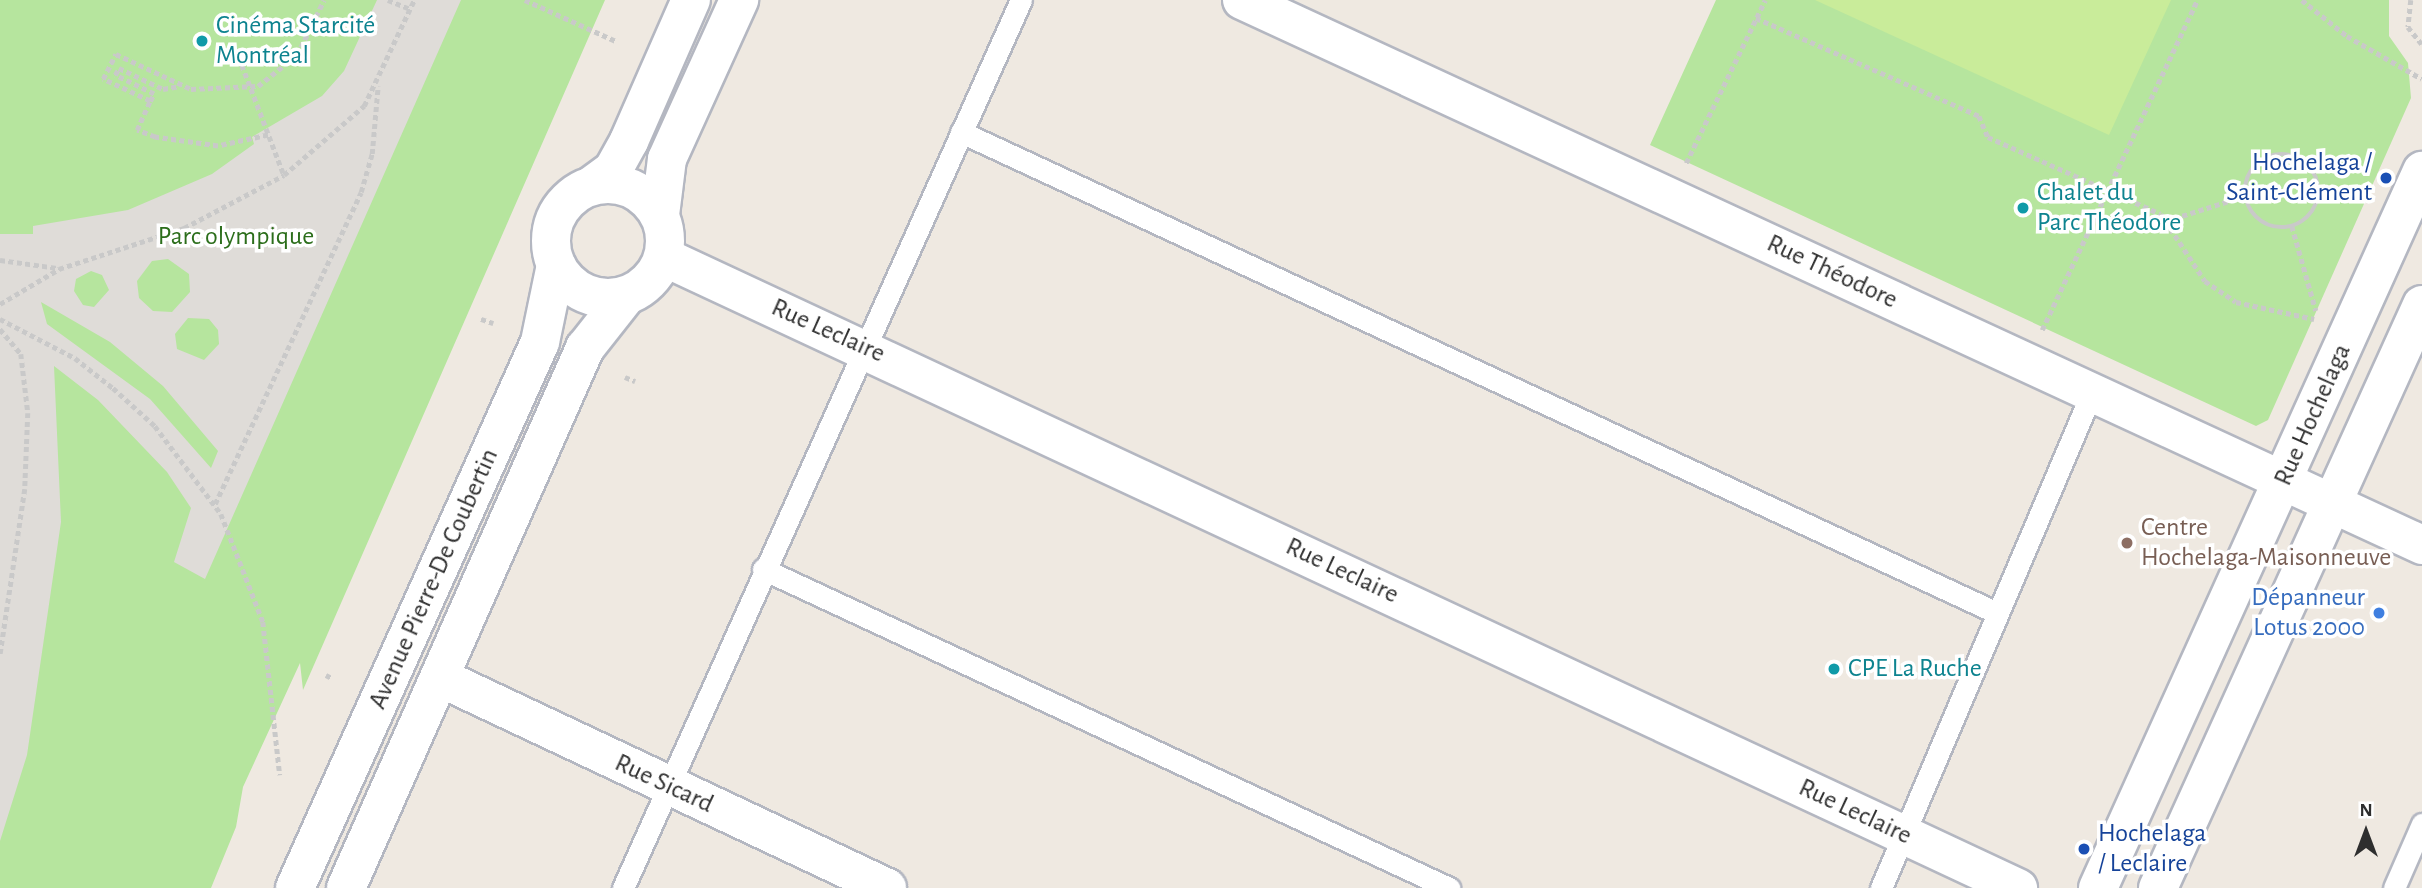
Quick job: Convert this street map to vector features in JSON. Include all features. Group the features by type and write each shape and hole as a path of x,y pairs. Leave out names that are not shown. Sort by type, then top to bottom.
{"street":[{"path":"691,0 629,141 612,170 591,186 573,195 552,227 556,265 583,293 626,296 642,288 664,257 660,215 667,159 739,0"},
{"name":"Rue Théodore","path":"1242,0 2422,545"},
{"name":"Rue Hochelaga","path":"2098,888 2422,171"},
{"path":"591,186 632,188 660,215"},
{"name":"Rue Leclaire","path":"664,257 861,346 2018,888"},
{"name":"Avenue Pierre-De Coubertin","path":"295,888 540,342 556,265"},
{"name":"Avenue Pierre-De Coubertin","path":"346,888 585,348 626,296"},
{"name":"Rue Hochelaga","path":"2158,888 2422,305"},
{"name":"Rue Sicard","path":"441,678 887,888"}],"lane":[{"path":"623,888 861,346 1021,0"},
{"path":"961,132 1995,612"},
{"path":"1881,888 1995,612 2092,392"},
{"path":"764,569 1449,888"},
{"path":"2394,888 2422,824"}],"path":[{"path":"268,135 218,146 165,139 137,130 154,94 115,75 119,68 163,89 180,86 251,89 297,55 324,0"},
{"path":"388,0 410,9"},
{"path":"0,304 59,268 184,228 284,175 337,132 377,86 414,0"},
{"path":"525,0 615,41"},
{"path":"1685,167 1765,0"},
{"path":"2041,334 2105,190 2197,0"},
{"path":"2302,0 2347,36 2422,79"},
{"path":"2411,0 2409,27 2422,44"},
{"path":"1756,18 1979,116 1989,136 2166,221 2204,281 2236,302 2318,319 2292,226"},
{"path":"150,101 103,79 116,54 180,86"},
{"path":"242,65 284,175"},
{"path":"215,505 361,192 372,154 377,86"},
{"path":"2265,158 2302,159 2319,191 2312,213 2292,226 2258,219 2246,195 2249,175 2265,158"},
{"path":"2166,221 2246,195"},
{"path":"0,260 59,268"},
{"path":"0,319 75,358 113,388 155,426 215,505 247,569 263,622 280,775"},
{"path":"481,319 493,323"},
{"path":"0,329 20,354 28,413 22,515 0,656"},
{"path":"625,377 635,381"},
{"path":"326,675 332,678"}],"green space":[{"name":"Parc olympique","path":"0,0 605,0 303,690 300,663 243,787 236,827 211,888 0,888"},
{"path":"1716,0 2389,0 2389,36 2408,63 2411,98 2268,420 2256,426 1650,145"},
{"path":"1815,0 2171,0 2109,135"}],"shaded area":[{"path":"377,0 461,0 205,579 174,562 191,508 167,472 98,400 54,366 61,522 27,755 0,841 0,234 33,234 33,226 128,210 212,174 254,144 252,137 322,96 344,71","holes":["168,259 189,274 190,292 172,312 153,311 139,298 137,281 152,261","91,271 102,275 109,290 94,307 83,305 74,291 76,279","41,302 110,342 163,386 218,451 211,468 150,399 47,324","188,318 209,319 218,330 219,344 204,360 177,349 175,334"]}],"place":[{"name":"Cinéma Starcité Montréal","path":"202,41"},
{"name":"Hochelaga / Saint-Clément","path":"2386,178"},
{"name":"Chalet du Parc Théodore","path":"2023,208"},
{"name":"Centre Hochelaga-Maisonneuve","path":"2127,543"},
{"name":"Dépanneur Lotus 2000","path":"2379,613"},
{"name":"CPE La Ruche","path":"1834,669"},
{"name":"Hochelaga / Leclaire","path":"2084,849"}]}
